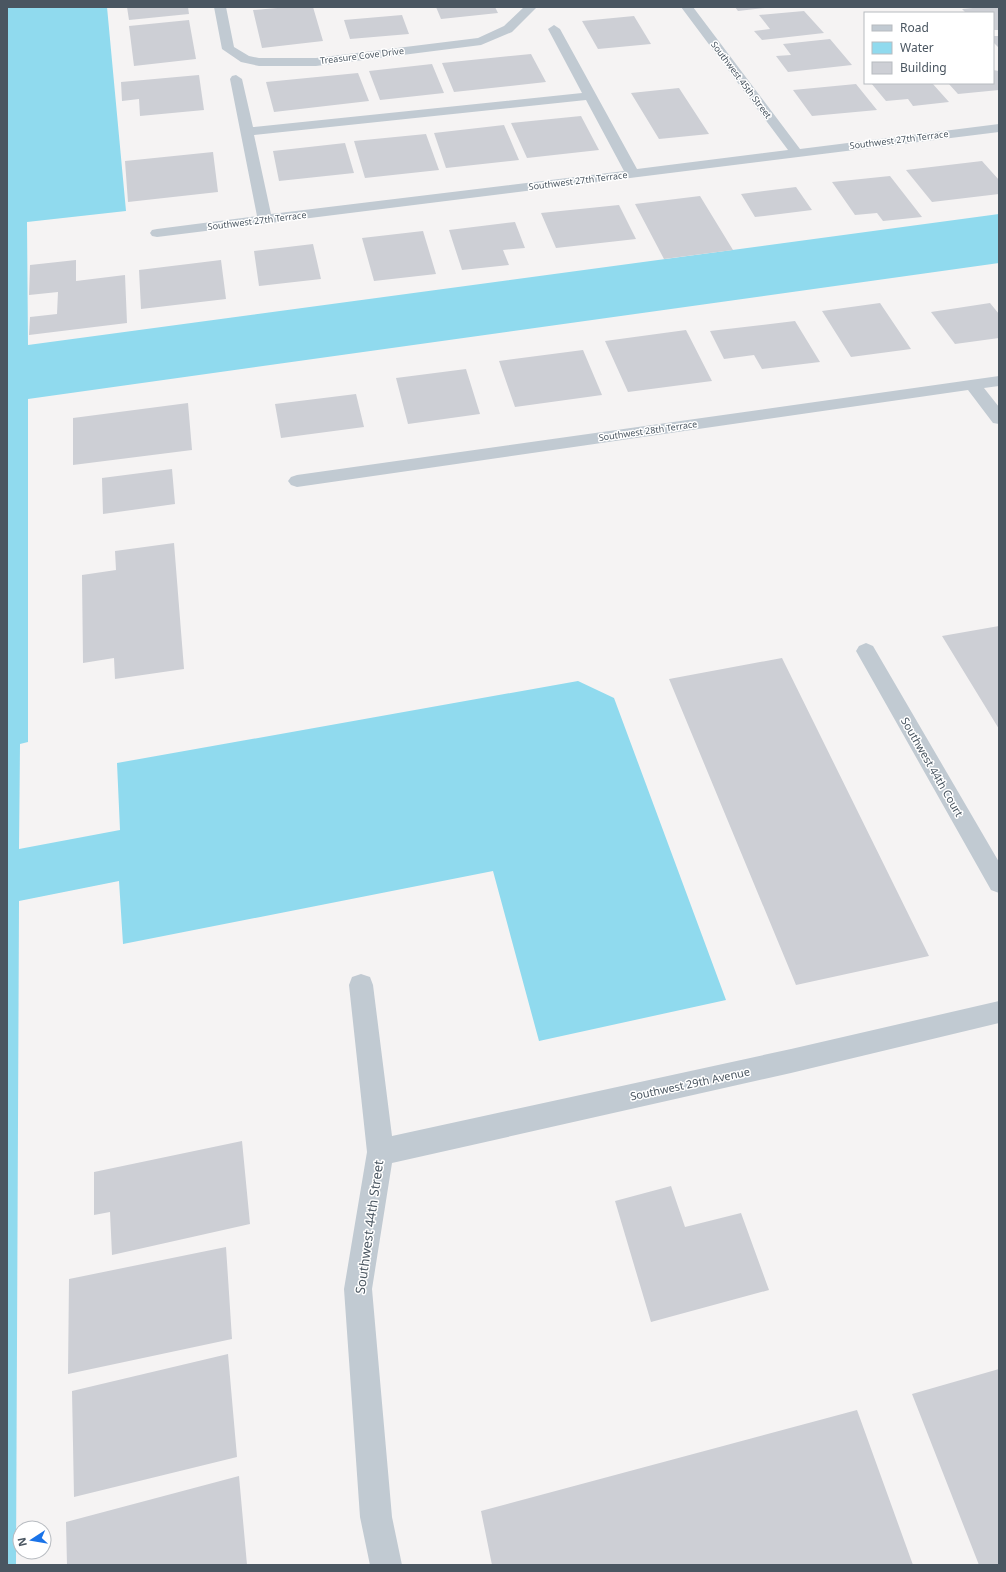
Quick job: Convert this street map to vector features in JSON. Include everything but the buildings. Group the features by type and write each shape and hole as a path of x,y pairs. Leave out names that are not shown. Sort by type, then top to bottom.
{"street":[{"name":"Treasure Cove Drive","path":"220,7 228,49 245,59 259,62 316,62 481,41 508,29 531,7"},
{"name":"Southwest 45th Street","path":"686,7 796,152"},
{"path":"554,29 633,174"},
{"path":"236,79 265,220"},
{"path":"246,132 590,96"},
{"name":"Southwest 27th Terrace","path":"157,233 633,174 796,152 999,128"},
{"name":"Southwest 28th Terrace","path":"297,481 999,381"},
{"path":"973,385 999,419"},
{"name":"Southwest 44th Court","path":"866,651 999,882"},
{"name":"Southwest 44th Street","path":"361,985 380,1152 358,1289 376,1517 386,1565"},
{"name":"Southwest 29th Avenue","path":"380,1152 791,1061 999,1012"}],"water":[{"path":"7,7 107,7 126,211 27,222 28,345 999,214 999,263 28,399 28,742 20,744 19,849 120,830 117,763 578,681 614,698 726,1000 539,1041 493,871 123,944 119,881 19,901 16,1520 12,1520 12,1560 16,1560 16,1565 7,1565"}]}
